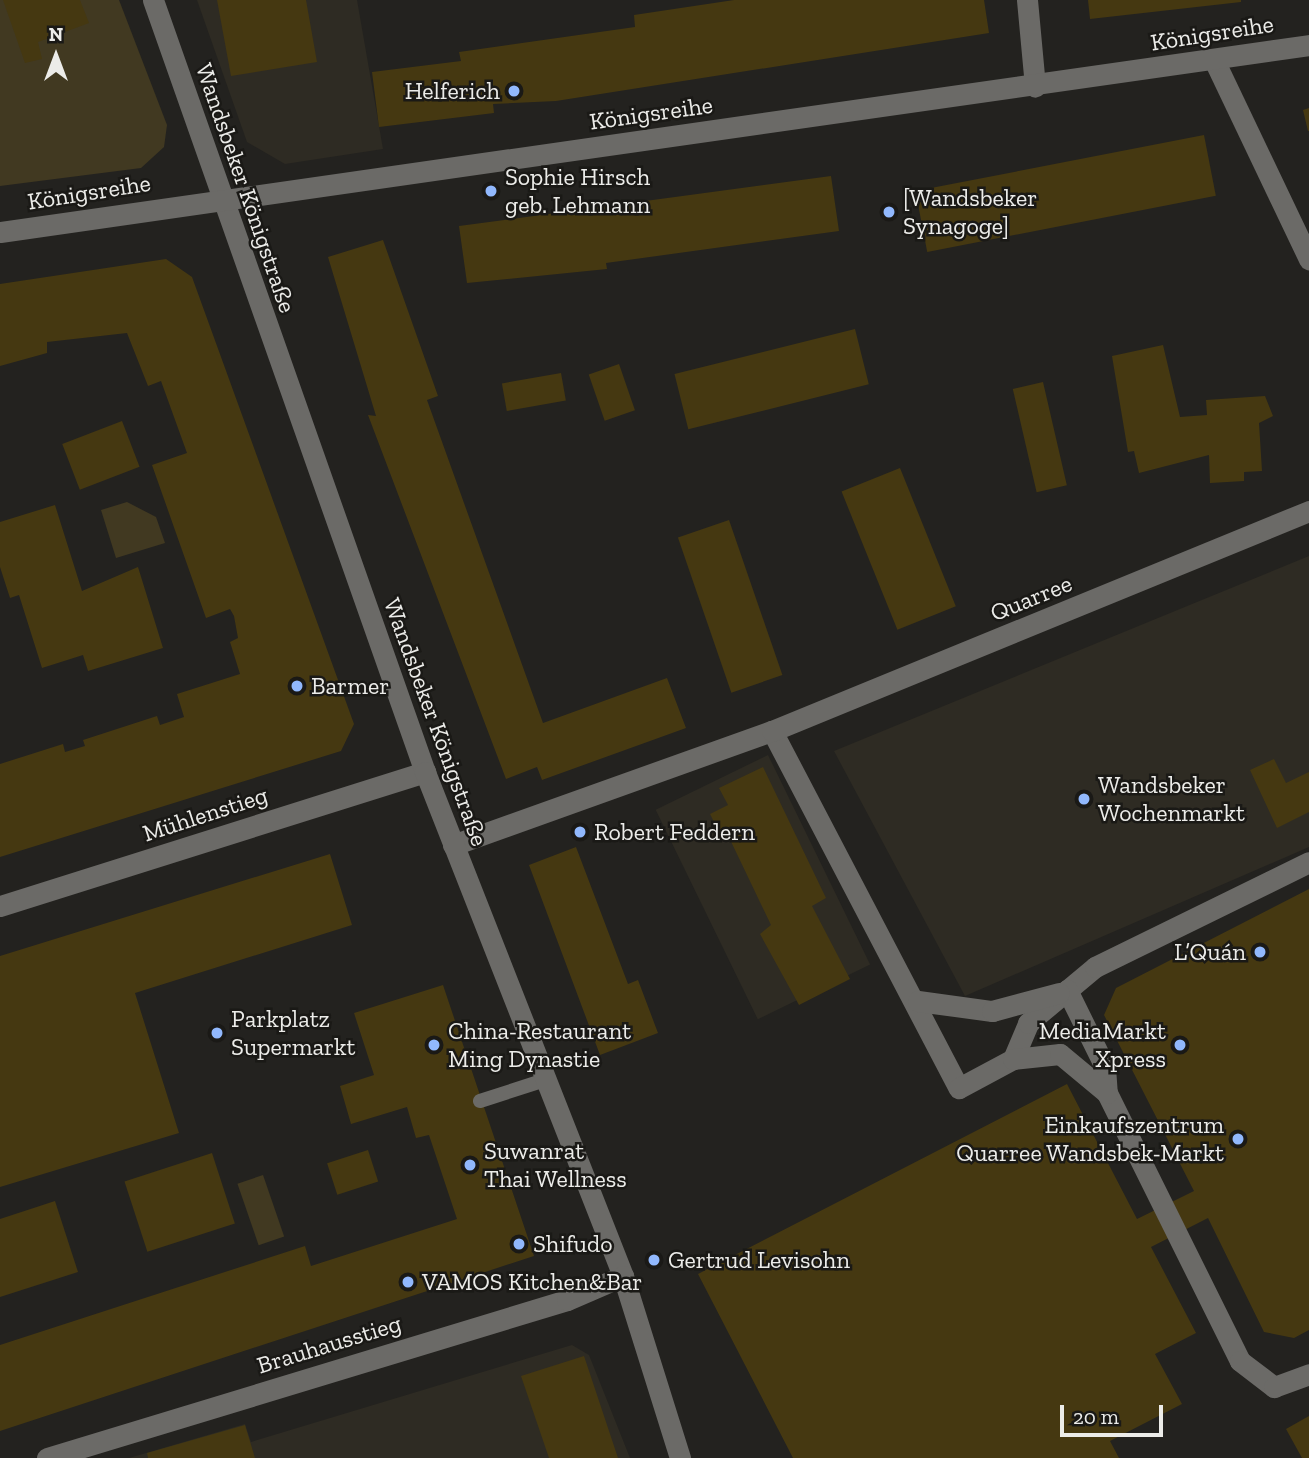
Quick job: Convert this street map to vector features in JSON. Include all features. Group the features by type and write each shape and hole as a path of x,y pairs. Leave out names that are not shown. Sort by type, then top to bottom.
{"street":[{"name":"Wandsbeker Königstraße","path":"153,0 425,772 542,1081 623,1276 680,1458"},
{"path":"1027,0 1035,87"},
{"name":"Königsreihe","path":"0,232 221,197 1035,87 1309,45"},
{"path":"1213,60 1309,259"},
{"name":"Quarree","path":"453,845 772,731 1309,512"},
{"path":"772,731 918,1001 959,1088 1013,1059 1060,1054 1107,1093"},
{"name":"Mühlenstieg","path":"0,906 425,772"},
{"path":"1013,1059 1028,1023 1095,967 1309,862"},
{"path":"918,1001 992,1011 1068,990"},
{"path":"1068,990 1105,1068 1107,1093 1240,1362 1274,1387 1309,1374"},
{"name":"Brauhausstieg","path":"47,1458 567,1300 623,1276"}],"lane":[{"path":"480,1101 542,1081"}],"shaded area":[{"path":"0,0 119,0 167,125 164,147 141,168 0,186"},
{"path":"197,0 357,0 383,149 285,164 247,142"},
{"path":"127,502 156,517 165,543 116,558 101,510"},
{"name":"Wandsbeker Wochenmarkt","path":"1309,556 1309,847 965,996 834,751"},
{"path":"768,755 870,964 758,1019 656,810"},
{"path":"263,1175 284,1236 259,1245 237,1184"},
{"path":"572,1345 589,1355 630,1458 129,1458 245,1424 251,1442"}],"building":[{"path":"3,0 80,0 89,23 38,42 42,59 25,63"},
{"path":"217,0 306,0 317,62 231,76"},
{"path":"734,0 984,0 989,33 556,101 493,104 494,113 379,127 372,72 461,61 459,52 635,27 634,15"},
{"path":"1088,0 1241,0 1241,2 1090,19"},
{"path":"1309,108 1309,131 1308,131 1303,110"},
{"path":"1204,135 1216,196 927,252 915,191"},
{"path":"831,176 839,231 606,263 607,269 467,283 459,226"},
{"path":"383,240 438,396 427,400 543,723 667,678 686,728 542,780 537,767 506,779 368,415 376,416 328,257"},
{"path":"166,259 192,277 354,724 341,751 0,857 0,764 63,744 65,752 85,746 83,740 157,716 160,725 184,717 177,694 240,674 230,642 238,638 234,616 230,609 206,618 152,465 187,453 161,381 148,386 127,333 47,342 47,353 0,366 0,284"},
{"path":"855,329 869,384 688,429 675,374"},
{"path":"1163,345 1180,417 1207,415 1206,400 1265,396 1273,416 1259,423 1262,471 1244,472 1244,481 1210,483 1209,455 1139,473 1134,451 1128,452 1112,356"},
{"path":"619,364 635,410 605,421 589,374"},
{"path":"561,373 566,401 507,411 502,383"},
{"path":"1043,382 1067,485 1037,492 1013,389"},
{"path":"122,421 140,467 80,490 62,444"},
{"path":"900,468 956,606 897,630 842,492"},
{"path":"55,505 82,591 138,567 163,648 88,671 83,655 42,668 19,595 10,598 0,567 0,522"},
{"path":"729,520 782,675 731,693 678,538"},
{"path":"1274,759 1286,783 1309,772 1309,812 1277,828 1250,770"},
{"path":"763,767 826,898 812,906 850,979 799,1005 760,934 771,925 725,829 719,832 710,814 728,805 719,788"},
{"path":"576,847 628,984 638,980 658,1033 600,1055 529,865"},
{"path":"330,854 352,925 135,993 179,1133 0,1187 0,956"},
{"path":"1309,889 1309,1330 1294,1338 1264,1332 1208,1218 1151,1247 1196,1333 1155,1354 1182,1404 1110,1441 1119,1458 793,1458 698,1274 1067,1084 1137,1219 1194,1191 1104,1015 1116,988"},
{"path":"443,985 534,1256 0,1431 0,1345 305,1246 311,1266 457,1219 429,1135 416,1138 407,1107 351,1124 340,1086 374,1075 354,1013"},
{"path":"368,1150 378,1181 337,1195 327,1163"},
{"path":"212,1153 235,1223 147,1252 125,1181"},
{"path":"55,1201 78,1272 0,1297 0,1219"},
{"path":"584,1356 618,1458 549,1458 521,1376"},
{"path":"1309,1416 1309,1458 1302,1458 1286,1429"},
{"path":"245,1425 255,1458 148,1458 147,1453"}],"place":[{"name":"Helferich","path":"514,91"},
{"name":"Sophie Hirsch geb. Lehmann","path":"491,191"},
{"name":"[Wandsbeker Synagoge]","path":"889,212"},
{"name":"Barmer","path":"297,686"},
{"name":"Wandsbeker Wochenmarkt","path":"1084,799"},
{"name":"Robert Feddern","path":"580,832"},
{"name":"L’Quán","path":"1260,952"},
{"name":"Parkplatz Supermarkt","path":"217,1033"},
{"name":"China-Restaurant Ming Dynastie","path":"434,1045"},
{"name":"MediaMarkt Xpress","path":"1180,1045"},
{"name":"Einkaufszentrum Quarree Wandsbek-Markt","path":"1238,1139"},
{"name":"Suwanrat Thai Wellness","path":"470,1165"},
{"name":"Shifudo","path":"519,1244"},
{"name":"Gertrud Levisohn","path":"654,1260"},
{"name":"VAMOS Kitchen&Bar","path":"408,1282"}]}
